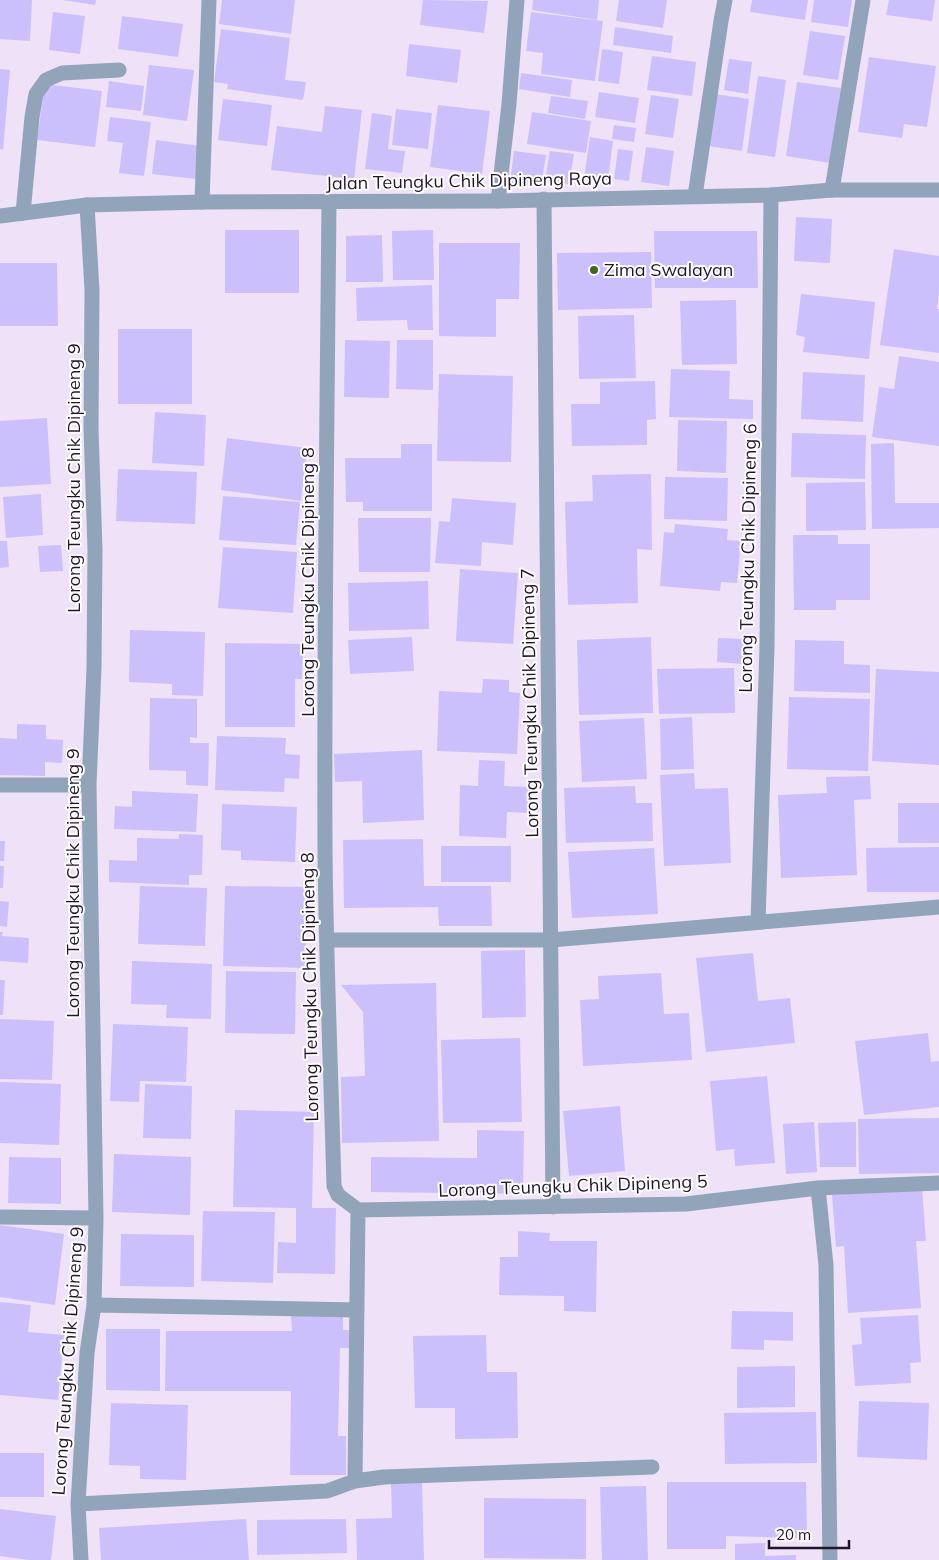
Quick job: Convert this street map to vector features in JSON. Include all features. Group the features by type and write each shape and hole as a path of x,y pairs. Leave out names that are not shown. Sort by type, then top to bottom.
{"street":[{"path":"202,202 209,0"},
{"path":"498,201 509,104 517,0"},
{"path":"695,196 725,0"},
{"path":"832,190 863,0"},
{"path":"23,213 36,94 46,80 62,73 119,70"},
{"name":"Jalan Teungku Chik Dipineng Raya","path":"0,216 87,205 202,202 498,201 771,195 832,190 939,190"},
{"name":"Lorong Teungku Chik Dipineng 6","path":"758,922 767,647 771,195"},
{"name":"Lorong Teungku Chik Dipineng 7","path":"544,199 553,1207"},
{"name":"Lorong Teungku Chik Dipineng 8","path":"329,202 325,850 334,1186 338,1195 358,1210"},
{"name":"Lorong Teungku Chik Dipineng 9","path":"81,1560 78,1504 87,1353 94,1305 96,1218 89,786 94,668 91,428 92,290 87,205"},
{"path":"0,785 89,786"},
{"path":"327,940 551,940 939,908"},
{"name":"Lorong Teungku Chik Dipineng 5","path":"358,1210 686,1204 818,1188 939,1183"},
{"path":"818,1188 826,1265 830,1560"},
{"path":"355,1481 358,1210"},
{"path":"0,1217 96,1218"},
{"path":"94,1305 357,1310"},
{"path":"78,1504 327,1491 355,1481 384,1477 652,1467"}],"building":[{"path":"0,0 32,0 30,41 0,39"},
{"path":"62,0 96,0 95,5"},
{"path":"222,0 295,0 291,34 219,24"},
{"path":"423,0 488,1 484,33 420,25"},
{"path":"533,0 599,0 597,20 532,10"},
{"path":"619,0 667,0 663,28 616,21"},
{"path":"752,0 808,0 805,20 750,12"},
{"path":"814,0 852,0 848,27 811,22"},
{"path":"889,0 935,0 932,21 886,15"},
{"path":"53,12 85,16 80,54 49,50"},
{"path":"531,12 603,21 595,81 541,74 543,53 526,51"},
{"path":"122,16 183,24 178,57 118,49"},
{"path":"615,27 673,36 671,53 613,45"},
{"path":"221,29 290,38 285,80 306,82 303,100 227,89 228,84 214,82"},
{"path":"810,31 845,36 838,80 803,75"},
{"path":"409,44 461,50 457,83 406,76"},
{"path":"602,49 623,52 619,84 598,81"},
{"path":"652,56 696,62 692,96 647,90"},
{"path":"869,57 936,66 927,127 904,124 902,138 858,132"},
{"path":"729,59 752,62 748,94 724,90"},
{"path":"149,65 194,70 187,121 143,115"},
{"path":"0,69 10,70 3,150 0,149"},
{"path":"521,73 572,80 570,97 519,89"},
{"path":"758,76 786,80 775,157 747,153"},
{"path":"109,81 144,86 141,111 106,107"},
{"path":"797,82 841,88 830,163 786,156"},
{"path":"45,84 102,91 95,147 37,140"},
{"path":"599,92 639,98 635,123 595,117"},
{"path":"715,94 749,99 742,151 708,146"},
{"path":"651,95 679,99 673,138 645,134"},
{"path":"551,96 588,101 585,119 548,113"},
{"path":"223,99 272,105 267,146 218,140"},
{"path":"438,105 490,111 482,174 430,167"},
{"path":"325,106 362,110 354,179 271,170 277,126 322,132"},
{"path":"396,109 432,113 428,149 392,145"},
{"path":"532,112 591,121 586,153 527,144"},
{"path":"372,113 392,116 388,149 405,151 402,173 365,169"},
{"path":"110,117 151,122 144,176 119,173 123,143 107,141"},
{"path":"614,125 636,128 634,142 612,139"},
{"path":"590,137 613,141 608,180 584,177"},
{"path":"156,140 200,146 196,179 152,174"},
{"path":"646,147 674,151 669,186 641,182"},
{"path":"618,149 633,151 629,181 614,179"},
{"path":"514,151 546,155 541,187 510,183"},
{"path":"550,151 574,154 569,184 545,181"},
{"path":"796,217 832,219 830,263 794,261"},
{"path":"225,230 299,230 299,293 225,293"},
{"path":"433,230 434,280 393,280 392,231"},
{"path":"654,231 757,231 758,288 655,288"},
{"path":"382,235 383,282 346,282 346,236"},
{"path":"439,243 520,243 519,299 496,299 496,337 439,336"},
{"path":"894,249 939,256 937,309 939,309 939,353 880,345"},
{"path":"651,252 652,308 558,310 557,253"},
{"path":"0,263 57,263 58,326 0,326"},
{"path":"432,285 433,330 408,330 407,320 357,321 356,288"},
{"path":"801,294 875,302 869,359 803,352 805,337 796,335"},
{"path":"736,300 737,364 682,365 680,301"},
{"path":"634,315 636,378 579,379 578,316"},
{"path":"118,329 192,329 192,404 118,404"},
{"path":"345,340 390,341 389,398 344,397"},
{"path":"397,340 433,340 433,390 396,389"},
{"path":"899,356 939,362 939,446 872,437 879,387 894,389"},
{"path":"671,369 730,371 729,399 753,400 753,419 669,417"},
{"path":"803,372 865,375 863,422 801,419"},
{"path":"439,374 513,376 511,462 437,461"},
{"path":"655,381 656,419 647,420 647,445 572,446 571,404 600,404 600,382"},
{"path":"155,412 206,415 204,466 152,463"},
{"path":"47,418 51,484 0,487 0,421"},
{"path":"678,420 727,421 726,473 677,471"},
{"path":"792,433 866,435 865,479 791,477"},
{"path":"227,438 307,448 301,501 221,490"},
{"path":"894,443 895,503 939,503 939,528 872,529 871,444"},
{"path":"401,444 432,444 432,511 363,511 363,502 346,502 345,458 401,458"},
{"path":"118,469 197,472 195,524 116,521"},
{"path":"651,474 652,550 637,549 638,603 568,605 565,502 593,501 592,475"},
{"path":"665,477 728,478 727,521 664,519"},
{"path":"865,482 866,530 806,531 806,483"},
{"path":"41,494 43,535 6,538 3,497"},
{"path":"223,496 300,502 296,545 219,540"},
{"path":"452,498 516,503 513,545 482,542 481,566 435,563 439,521 450,522"},
{"path":"358,518 431,518 430,572 359,572"},
{"path":"675,524 728,529 727,540 741,541 737,583 721,582 720,591 660,586 664,532 674,533"},
{"path":"793,535 838,535 838,544 870,544 870,600 836,600 836,610 794,610"},
{"path":"0,541 7,541 9,567 0,568"},
{"path":"61,545 63,571 40,572 38,546"},
{"path":"223,547 297,552 293,613 218,608"},
{"path":"460,569 518,573 513,644 456,641"},
{"path":"428,581 429,629 349,631 348,583"},
{"path":"130,630 205,632 203,696 172,695 172,684 129,682"},
{"path":"412,637 414,671 350,674 348,640"},
{"path":"651,637 653,713 579,715 577,640"},
{"path":"718,638 744,639 743,664 717,662"},
{"path":"795,640 844,641 844,664 870,665 870,693 794,691"},
{"path":"225,643 303,644 302,679 295,679 295,727 225,727"},
{"path":"734,668 735,713 659,714 657,669"},
{"path":"876,669 939,672 939,765 872,761"},
{"path":"483,679 509,680 509,692 520,693 517,754 437,751 439,691 482,693"},
{"path":"789,697 870,699 868,771 787,769"},
{"path":"150,698 197,699 197,738 190,737 190,743 209,743 208,786 186,785 186,771 149,770"},
{"path":"692,717 694,769 661,770 660,719"},
{"path":"644,718 647,779 582,782 579,721"},
{"path":"17,724 46,725 46,739 63,740 62,763 45,762 45,776 0,775 0,738 17,739"},
{"path":"217,736 286,738 285,754 300,755 299,779 285,778 284,792 215,790"},
{"path":"422,750 424,820 363,823 362,781 335,782 334,754"},
{"path":"479,760 505,761 504,786 529,787 528,813 507,812 506,838 459,836 460,785 478,786"},
{"path":"694,773 695,789 728,788 731,863 664,866 660,775"},
{"path":"870,776 871,799 854,800 857,875 781,878 778,795 827,793 826,777"},
{"path":"635,786 636,803 652,803 653,841 566,843 564,788"},
{"path":"132,791 198,794 196,832 114,829 115,806 132,807"},
{"path":"898,803 939,803 939,843 898,843"},
{"path":"222,804 297,807 295,862 241,860 241,851 221,850"},
{"path":"179,834 203,835 202,875 189,875 189,885 109,882 109,860 137,861 137,838 179,839"},
{"path":"423,839 424,886 491,886 492,926 439,926 438,907 344,908 343,840"},
{"path":"0,841 5,841 4,861 0,861"},
{"path":"441,846 511,846 511,882 441,882"},
{"path":"939,847 939,892 867,892 866,848"},
{"path":"654,848 658,914 572,918 568,852"},
{"path":"0,866 4,866 3,888 0,888"},
{"path":"140,886 207,888 205,946 138,944"},
{"path":"225,886 307,887 305,968 223,966"},
{"path":"0,901 9,902 7,927 0,926"},
{"path":"0,932 3,932 2,936 29,938 28,963 0,961"},
{"path":"525,950 526,1017 482,1018 481,951"},
{"path":"753,953 758,1001 790,998 795,1043 706,1052 696,958"},
{"path":"132,961 212,964 211,1019 166,1018 167,1005 131,1004"},
{"path":"226,971 296,972 295,1034 225,1033"},
{"path":"661,973 664,1014 689,1013 692,1060 583,1066 580,1000 599,999 598,976"},
{"path":"0,980 5,980 3,1015 0,1015"},
{"path":"436,983 439,1141 342,1143 341,1077 365,1076 363,1012 341,985"},
{"path":"0,1019 54,1021 52,1080 0,1079"},
{"path":"113,1024 188,1027 186,1082 140,1081 139,1102 110,1101"},
{"path":"928,1033 931,1062 939,1061 939,1107 864,1115 855,1041"},
{"path":"520,1038 522,1122 443,1123 441,1040"},
{"path":"767,1076 775,1163 735,1166 734,1149 716,1151 710,1081"},
{"path":"0,1082 61,1084 59,1145 0,1143"},
{"path":"145,1084 192,1086 191,1139 143,1138"},
{"path":"620,1106 625,1171 569,1176 563,1111"},
{"path":"235,1110 314,1112 312,1208 336,1208 335,1274 277,1273 278,1242 296,1243 296,1208 233,1207"},
{"path":"939,1118 939,1173 859,1174 858,1119"},
{"path":"814,1122 817,1172 786,1174 783,1124"},
{"path":"856,1122 856,1167 820,1167 818,1123"},
{"path":"477,1130 524,1131 523,1194 371,1192 371,1157 477,1158"},
{"path":"114,1154 191,1157 190,1215 112,1212"},
{"path":"9,1157 61,1158 61,1204 8,1203"},
{"path":"922,1188 926,1241 916,1241 921,1308 848,1313 844,1246 836,1247 832,1195"},
{"path":"203,1211 275,1212 273,1283 201,1281"},
{"path":"0,1225 64,1234 55,1305 0,1297"},
{"path":"518,1231 550,1233 549,1241 597,1241 596,1312 564,1311 564,1296 499,1295 500,1257 518,1257"},
{"path":"121,1234 194,1235 194,1287 120,1286"},
{"path":"0,1302 31,1305 28,1332 64,1335 58,1400 0,1395"},
{"path":"732,1311 793,1312 793,1341 764,1340 764,1350 731,1349"},
{"path":"291,1315 343,1316 343,1330 349,1330 349,1348 340,1348 338,1436 346,1436 346,1475 290,1475 291,1391 165,1391 166,1331 292,1331"},
{"path":"918,1315 921,1362 910,1363 911,1383 855,1386 852,1345 862,1344 860,1318"},
{"path":"106,1329 160,1329 160,1391 106,1390"},
{"path":"486,1335 487,1372 517,1372 518,1438 455,1439 455,1408 415,1408 413,1336"},
{"path":"795,1366 795,1407 737,1408 737,1367"},
{"path":"859,1401 929,1403 927,1460 857,1457"},
{"path":"111,1403 188,1405 186,1480 140,1479 140,1466 109,1465"},
{"path":"816,1412 817,1463 725,1464 724,1413"},
{"path":"0,1453 44,1453 44,1497 0,1497"},
{"path":"667,1482 806,1482 807,1538 726,1536 726,1549 667,1549"},
{"path":"422,1483 424,1560 357,1560 356,1519 392,1518 391,1484"},
{"path":"646,1486 648,1560 602,1560 600,1487"},
{"path":"484,1498 586,1499 586,1559 484,1558"},
{"path":"0,1509 56,1516 51,1560 29,1560 0,1556"},
{"path":"246,1519 249,1560 101,1560 99,1528"},
{"path":"346,1519 347,1553 257,1555 257,1520"},
{"path":"765,1543 765,1556 796,1555 796,1560 735,1560 735,1544"}],"place":[{"name":"Zima Swalayan","path":"594,270"}]}
